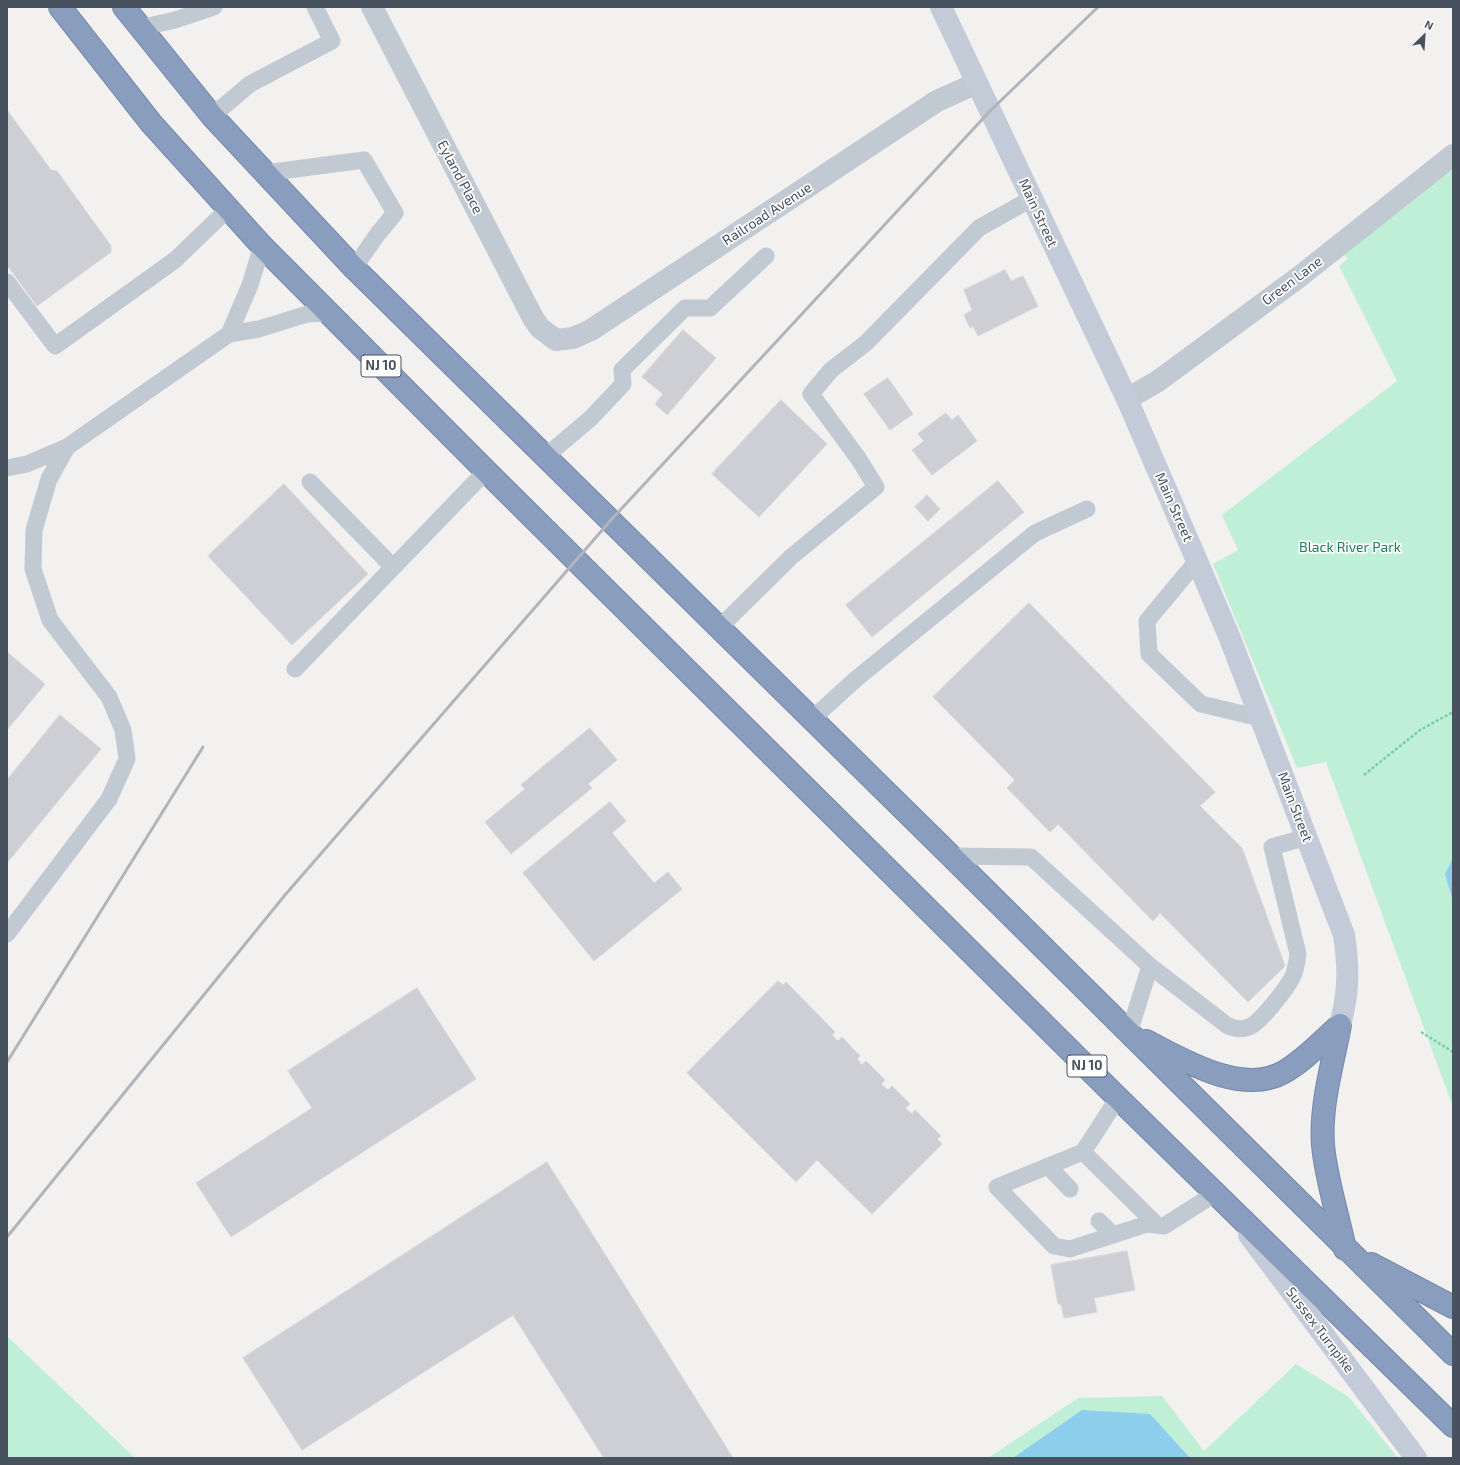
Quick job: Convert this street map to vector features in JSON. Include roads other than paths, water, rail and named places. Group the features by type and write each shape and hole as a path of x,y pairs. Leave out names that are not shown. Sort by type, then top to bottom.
{"highway":[{"name":"NJ 10","path":"60,7 151,123 262,246 486,471 1118,1098 1453,1426"},
{"path":"124,7 139,28 212,116 354,268 720,627 1453,1354"},
{"path":"1129,1033 1185,1061 1213,1072 1243,1080 1265,1078 1283,1072 1306,1056 1340,1024"},
{"path":"1340,1024 1323,1117 1323,1144 1327,1174 1347,1250 1453,1307"}],"street":[{"name":"Eyland Place","path":"372,7 533,318 540,328 556,340"},
{"name":"Main Street","path":"941,7 1127,400 1229,636 1344,935 1349,979 1346,1003 1340,1024"},
{"name":"Railroad Avenue","path":"556,340 573,338 591,330 937,101 977,83"},
{"name":"Green Lane","path":"1127,400 1158,381 1299,277 1453,155"},
{"name":"Sussex Turnpike","path":"1220,1197 1416,1458"}],"lane":[{"path":"139,28 175,20 214,7"},
{"path":"212,116 250,84 332,41 315,7"},
{"path":"265,174 364,160 395,213 377,235 354,268"},
{"path":"720,627 791,557 876,487 858,458 811,394 831,370 866,343 979,228 1031,199"},
{"path":"7,282 55,346 175,260 228,209"},
{"path":"229,334 250,286 262,246"},
{"path":"546,456 591,418 623,384 622,370 685,308 710,308 766,256"},
{"path":"7,468 27,464 67,447 229,334 259,329 307,314 328,313"},
{"path":"7,934 109,800 127,759 122,730 109,697 50,620 33,569 34,530 49,479 67,447"},
{"path":"295,669 486,471"},
{"path":"310,482 393,568"},
{"path":"812,719 856,679 1035,533 1087,509"},
{"path":"1197,561 1147,622 1149,654 1201,704 1260,718"},
{"path":"951,856 1031,857 1150,966 1228,1026 1237,1029 1245,1028 1258,1020 1291,979 1297,967 1298,954 1272,847 1307,837"},
{"path":"1129,1033 1150,966"},
{"path":"1118,1098 1083,1152 997,1187 1054,1246 1070,1249 1147,1224 1164,1226 1220,1197"},
{"path":"1083,1152 1157,1225"},
{"path":"1048,1166 1070,1189"},
{"path":"1099,1221 1113,1235"}],"water":[{"path":"1453,858 1453,901 1445,874"},
{"path":"1082,1410 1150,1414 1190,1458 1013,1458"}],"railway":[{"path":"7,1237 285,895 611,520 990,111 1098,7"},
{"path":"7,1062 203,747"}],"park label":[{"name":"Black River Park","path":"1350,547"}]}
